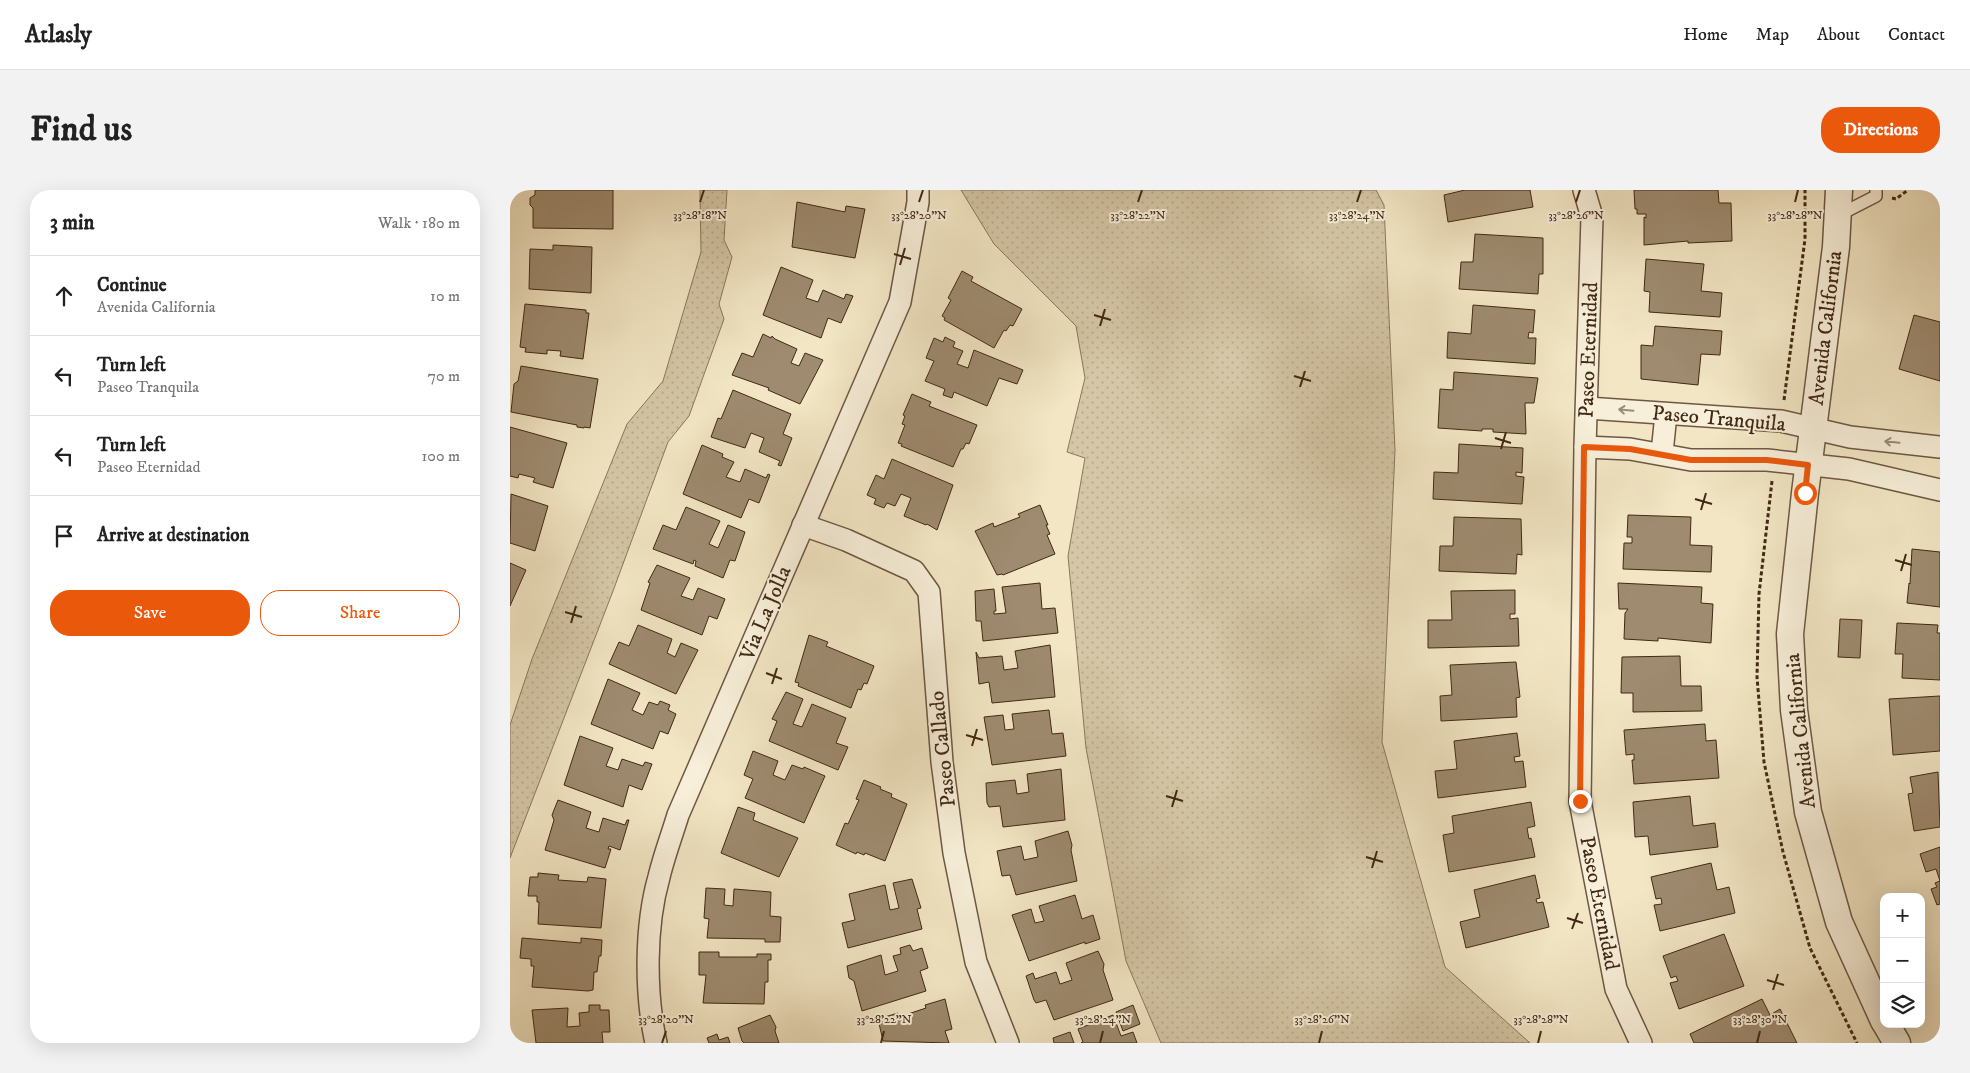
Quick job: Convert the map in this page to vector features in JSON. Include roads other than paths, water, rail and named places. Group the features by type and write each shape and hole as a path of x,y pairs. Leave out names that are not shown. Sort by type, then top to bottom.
{"street":[{"name":"Via La Jolla","path":"656,1043 650,1013 648,948 658,878 678,815 900,302 918,202 918,190"},
{"name":"Paseo Eternidad","path":"1584,190 1592,217 1587,408 1584,447 1580,801 1616,989 1641,1043"},
{"name":"Avenida California","path":"1839,202 1790,634 1794,710 1808,812 1839,922 1880,1012"},
{"name":"Paseo Tranquila","path":"1587,408 1781,421 1850,437 1940,447"},
{"path":"1662,453 1666,414"},
{"name":"Paseo Tranquila","path":"1584,447 1662,453 1691,460 1767,460 1849,468 1940,490"},
{"name":"Paseo Callado","path":"803,524 846,540 914,571 929,592 942,762 954,853 976,962 1008,1043"},
{"path":"1888,1028 1897,1043"}],"lane":[{"path":"1839,202 1876,196 1876,190"}]}
